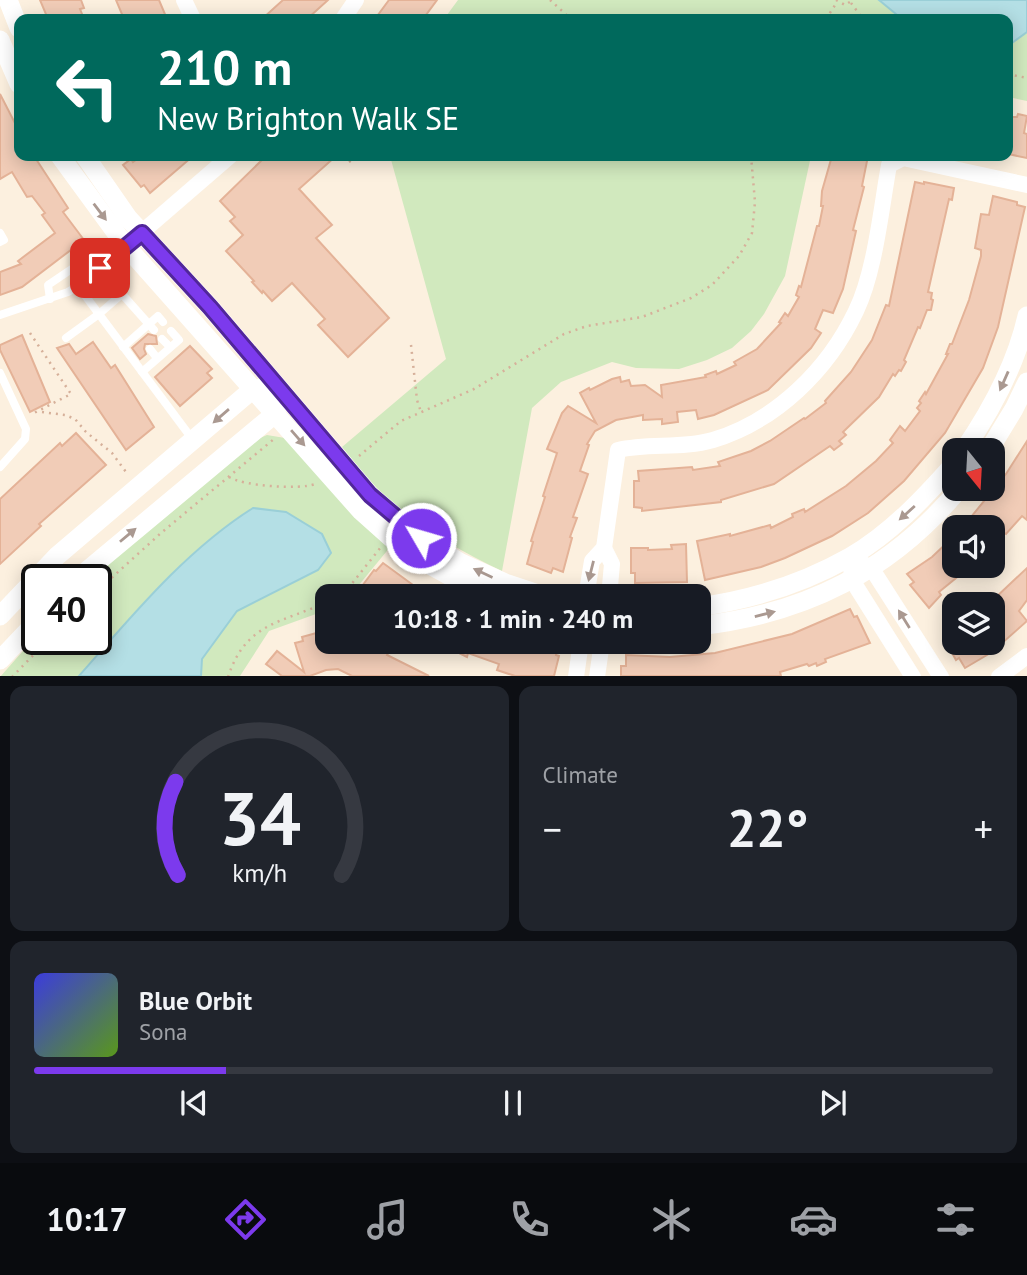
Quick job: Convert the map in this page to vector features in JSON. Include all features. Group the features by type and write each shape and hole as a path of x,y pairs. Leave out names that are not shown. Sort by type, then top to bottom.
{"street":[{"path":"0,40 14,72"},
{"path":"63,161 125,246 377,526 408,553 464,584"},
{"path":"88,161 128,218 210,307 370,495 410,529 461,563 508,584"},
{"path":"125,246 224,161"},
{"path":"588,584 592,561 604,548 618,450 632,447 668,447 712,440 749,426 784,402 814,375 838,343 857,309 870,266 889,165 897,161"},
{"path":"917,161 1027,185"},
{"path":"971,438 997,397 1014,359 1026,322"},
{"path":"996,438 1027,382"},
{"path":"1,614 57,556 253,388 279,387"},
{"path":"95,564 276,413 279,387"},
{"path":"711,606 766,592 850,557 906,515 942,477"},
{"path":"711,625 774,612 852,580 872,569 919,531 948,501"},
{"path":"604,548 612,564 610,584"},
{"path":"850,557 872,569 940,676"},
{"path":"850,557 852,580 912,676"},
{"path":"0,660 21,638"},
{"path":"576,676 579,654"},
{"path":"597,676 600,654"},
{"path":"1005,675 1027,656"}],"lane":[{"path":"0,233 4,240 0,242"},
{"path":"0,315 50,299 78,286 125,246"},
{"path":"50,299 48,285 85,260 100,268"},
{"path":"78,286 193,440"},
{"path":"66,338 122,294 152,327"},
{"path":"123,347 152,327 158,316 163,322"},
{"path":"142,372 179,340 171,331"},
{"path":"162,339 170,347"},
{"path":"150,349 157,359"},
{"path":"0,373 26,429 25,439 0,467"}],"path":[{"path":"550,0 565,14"},
{"path":"837,1 842,5 852,1"},
{"path":"359,456 396,424 474,389 564,334 587,326 652,314 691,299 712,285 739,256 752,233 755,202 751,161"},
{"path":"30,333 71,394 32,414"},
{"path":"411,345 417,400 421,412"},
{"path":"40,411 75,419 86,432 112,453 126,472"},
{"path":"112,578 277,436"},
{"path":"228,476 256,484 303,487 318,482"},
{"path":"352,584 382,546"},
{"path":"228,676 241,648 257,632 275,621 315,606"},
{"path":"13,676 33,655"}],"green space":[{"path":"458,0 1027,0 1027,101 1013,98 1013,14 448,14"},
{"path":"391,161 810,161 785,276 764,314 751,331 732,348 679,369 636,368 612,362 561,382 532,408 502,571 417,523 369,480 342,447 446,359"},
{"path":"267,435 285,438 391,546 360,584 315,584 315,614 269,631 240,676 1,676 21,653 112,655 112,564 108,564"}],"water":[{"path":"879,0 1027,0 1027,32 1013,42 1013,14 896,14"},
{"path":"253,508 286,512 322,534 331,553 318,570 237,611 202,659 201,676 79,676 98,655 112,655 112,639 139,608 182,564 228,525"}],"building":[{"path":"40,0 81,0 84,8 80,9 82,14 46,14"},
{"path":"116,0 159,0 165,14 122,14"},
{"path":"283,0 328,0 313,14 268,14"},
{"path":"389,0 437,0 427,14 379,14"},
{"path":"0,94 14,121 14,161 37,161 68,208 63,212 84,240 22,287 0,295 0,272 21,264 18,261 55,233 42,215 45,213 32,196 27,197 12,172 0,179"},
{"path":"1018,114 1027,116 1024,133 1027,134 1027,158 1013,155 1013,117"},
{"path":"128,161 187,161 150,193 144,185 141,187 123,165"},
{"path":"261,161 330,161 299,189 332,225 316,238 389,318 348,357 318,325 325,319 292,283 272,301 226,251 243,235 230,221 235,217 220,201"},
{"path":"831,161 867,161 843,289 833,313 823,310 815,329 821,333 811,348 768,390 714,415 698,419 696,410 677,412 678,422 662,424 662,419 643,420 643,415 616,420 595,431 587,444 589,445 580,471 588,474 573,517 577,518 563,572 553,568 551,573 527,564 533,542 531,541 545,497 543,496 557,453 547,449 562,413 568,406 596,423 580,393 589,388 590,390 620,377 621,382 629,380 631,386 645,385 662,397 661,385 706,377 705,375 716,371 717,374 736,365 734,362 757,349 781,323 779,322 785,313 788,316 799,297 796,295 799,286 801,287 819,226 823,206 822,191"},
{"path":"915,182 954,188 952,200 949,199 928,292 932,293 931,310 927,310 920,328 918,327 901,371 895,376 893,374 879,397 843,432 846,435 839,441 842,444 834,450 830,446 774,484 721,502 642,511 642,508 634,507 634,481 639,481 638,471 692,467 693,470 720,466 718,462 751,451 770,441 826,403 872,340 886,305 889,306"},
{"path":"993,196 1017,202 1017,205 1025,207 998,327 983,368 945,433 904,481 868,513 832,536 761,567 705,580 697,541 730,536 770,525 771,528 793,517 792,514 804,509 805,512 846,486 876,461 893,443 890,440 900,426 905,431 920,411 917,408 921,403 919,401 925,392 926,394 948,354 969,300 981,256 981,250 975,248 981,214 989,215"},
{"path":"148,334 156,336 157,344 145,344 146,354 140,359 132,348"},
{"path":"22,335 50,402 30,412 0,350 0,345"},
{"path":"93,342 111,368 115,365 154,427 126,450 57,348 69,344 76,354"},
{"path":"190,346 212,369 207,373 212,378 180,406 155,377"},
{"path":"76,433 106,465 39,524 41,526 0,564 0,499 60,443 62,446"},
{"path":"1027,441 1027,520 1022,516 1006,534 1005,515 973,515 984,501 1005,501 1006,474"},
{"path":"686,544 687,582 635,583 635,573 631,573 631,548 672,549 671,545"},
{"path":"942,547 942,578 956,578 939,592 941,595 929,608 910,585 914,582 907,574"},
{"path":"383,563 412,584 364,584 374,570"},
{"path":"1027,568 1027,600 1019,611 1027,621 1005,640 1005,592 1002,592"},
{"path":"850,609 854,617 857,616 870,643 825,659 826,662 817,666 816,663 809,666 807,664 780,672 781,676 621,676 621,666 626,666 626,655 670,657 711,654 792,634"},
{"path":"315,633 315,654 388,654 429,676 352,676 338,669 310,676 282,676 266,664 277,651 304,672 295,643 303,641 302,637"},
{"path":"471,654 559,656 554,676 515,676 497,670 499,664"},
{"path":"953,655 987,655 965,668 959,658 956,660"}],"route":[{"path":"100,268 142,233 210,307 370,495 421,538"}]}
